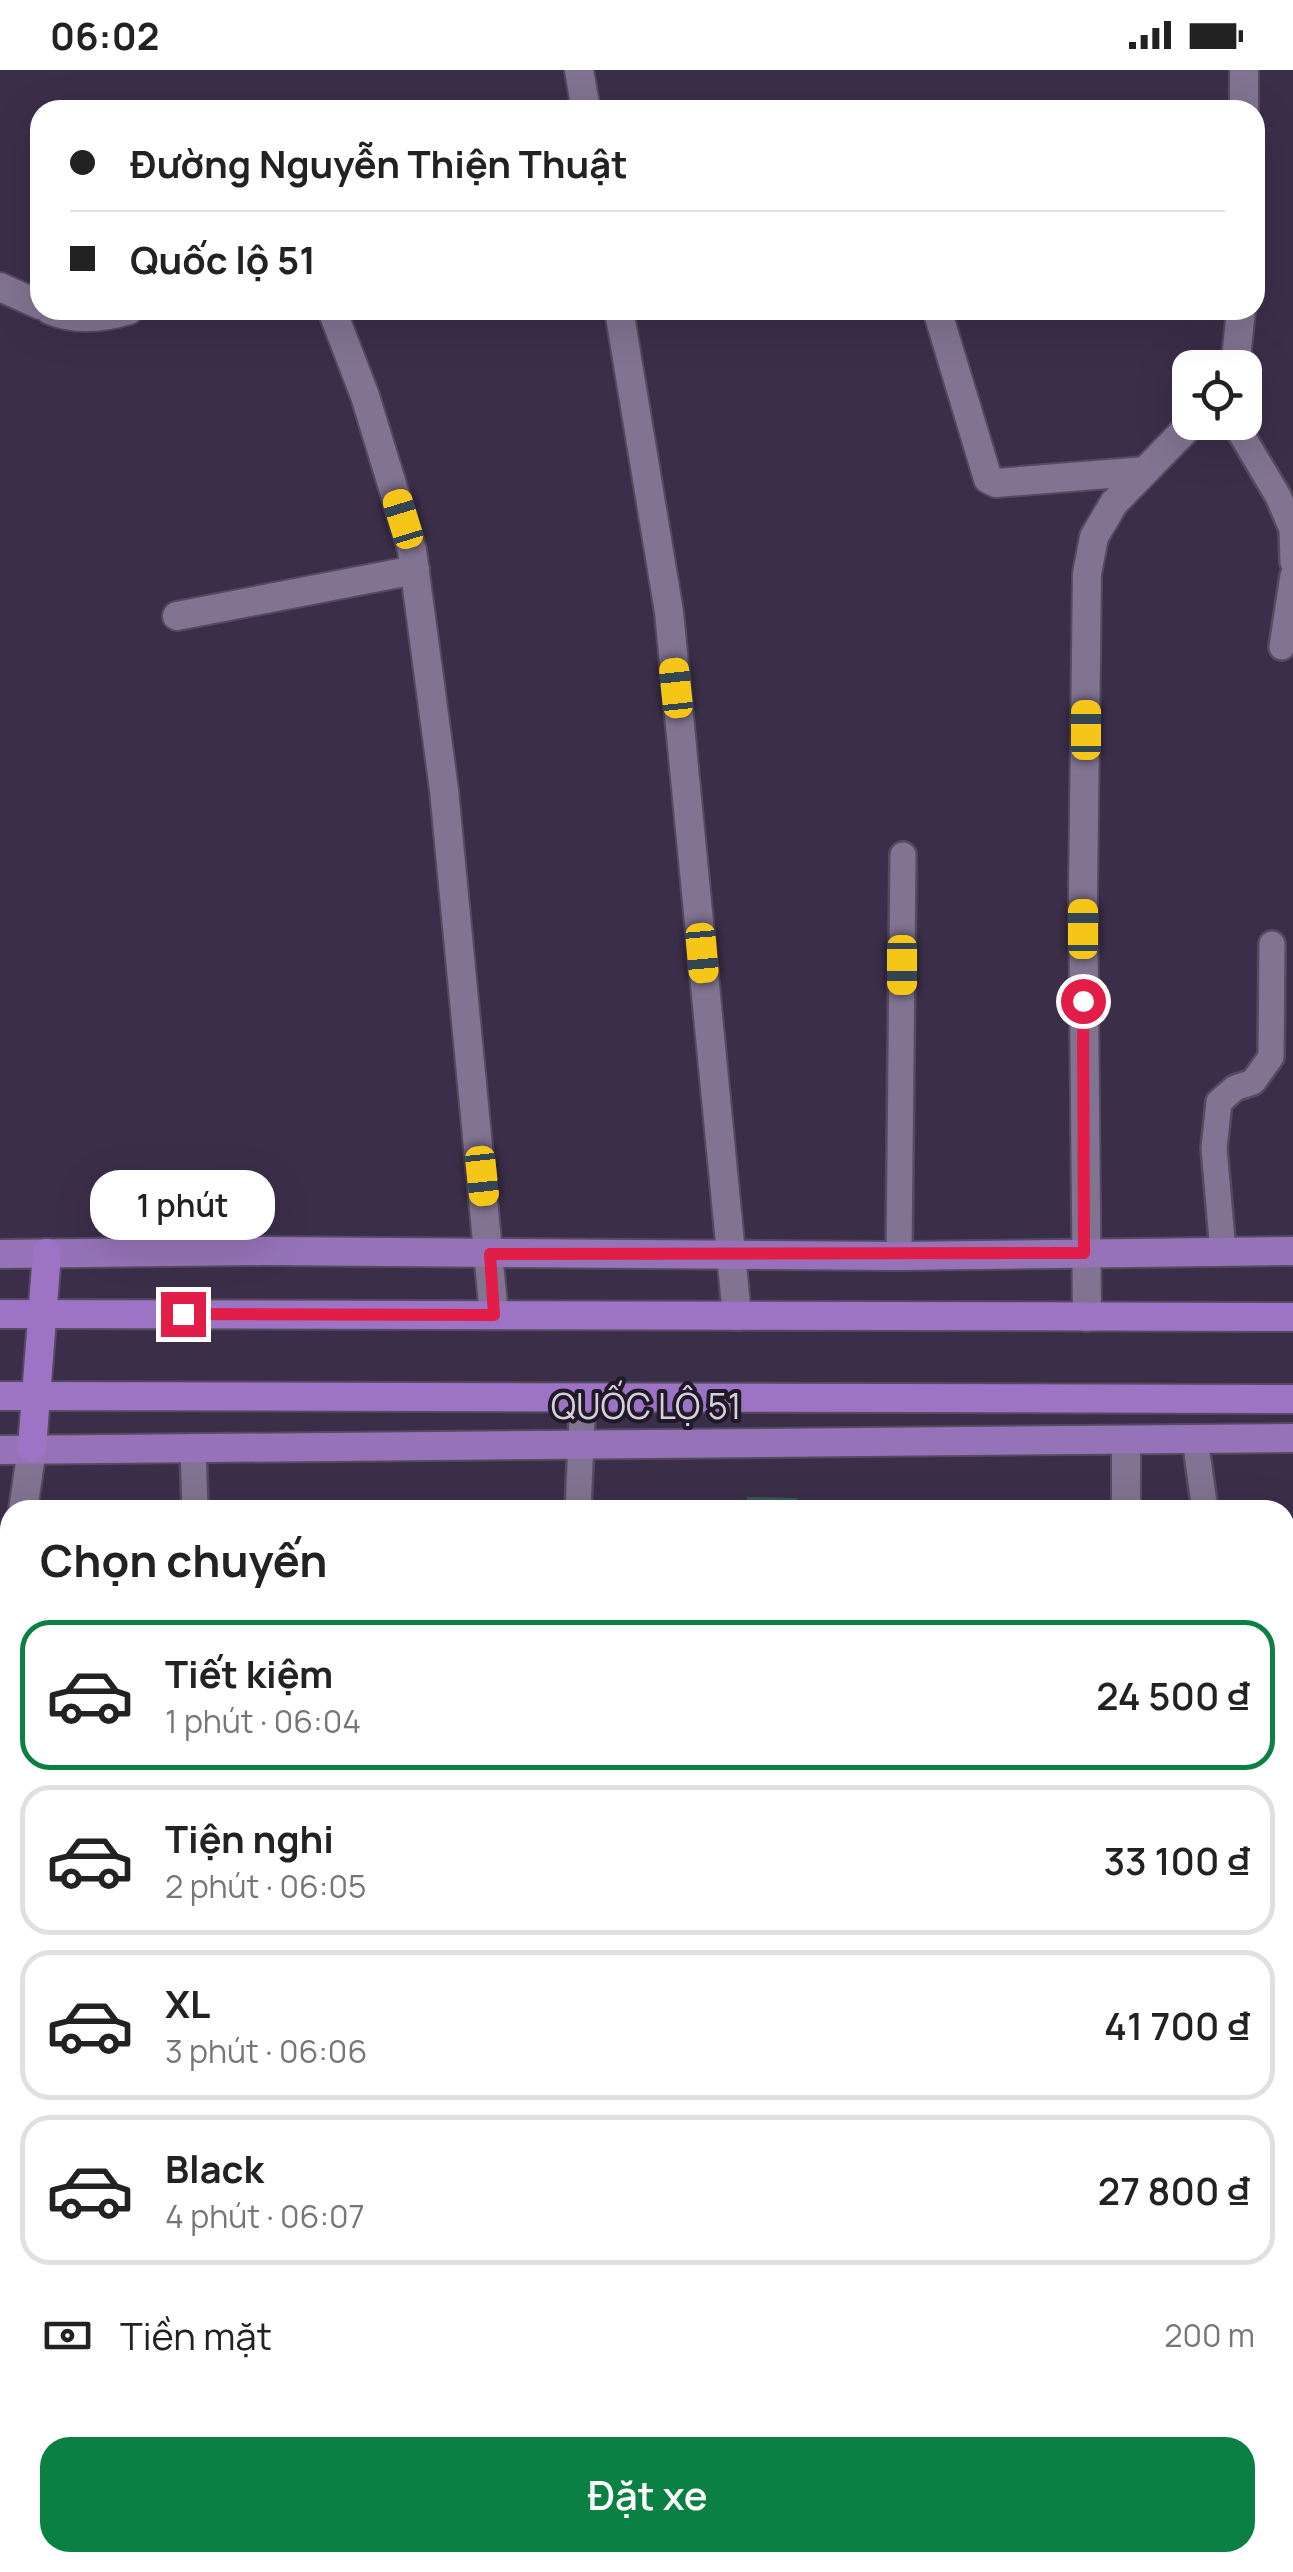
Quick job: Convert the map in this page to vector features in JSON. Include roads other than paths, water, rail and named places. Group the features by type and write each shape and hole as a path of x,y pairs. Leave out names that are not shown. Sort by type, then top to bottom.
{"highway":[{"path":"32,1448 47,1254"},
{"path":"0,1314 1293,1316"},
{"name":"QUỐC LỘ 51","path":"0,1396 1293,1399"}],"main road":[{"path":"0,1254 266,1251 900,1256 1293,1252"},
{"name":"QUỐC LỘ 51","path":"0,1450 1293,1438"}],"street":[{"path":"579,70 584,100"},
{"path":"1244,70 1244,100"},
{"path":"0,287 30,300"},
{"path":"336,320 365,396 416,570 444,790 494,1315"},
{"path":"621,320 669,612 737,1316"},
{"path":"940,320 988,478 996,483 1145,471"},
{"path":"1236,350 1240,320"},
{"path":"1088,1318 1084,1253 1083,893 1087,574 1094,538 1114,503 1175,440"},
{"path":"178,616 416,570"},
{"path":"1126,1440 1126,1500"},
{"path":"24,1500 32,1448"}],"lane":[{"path":"1245,440 1278,496 1292,529 1293,562"},
{"path":"1282,647 1293,576"},
{"path":"900,1256 903,856"},
{"path":"1223,1252 1214,1148 1219,1102 1236,1088 1253,1082 1271,1058 1272,944"},
{"path":"579,1500 583,1396"},
{"path":"1194,1439 1204,1500"},
{"path":"193,1447 196,1500"}]}
